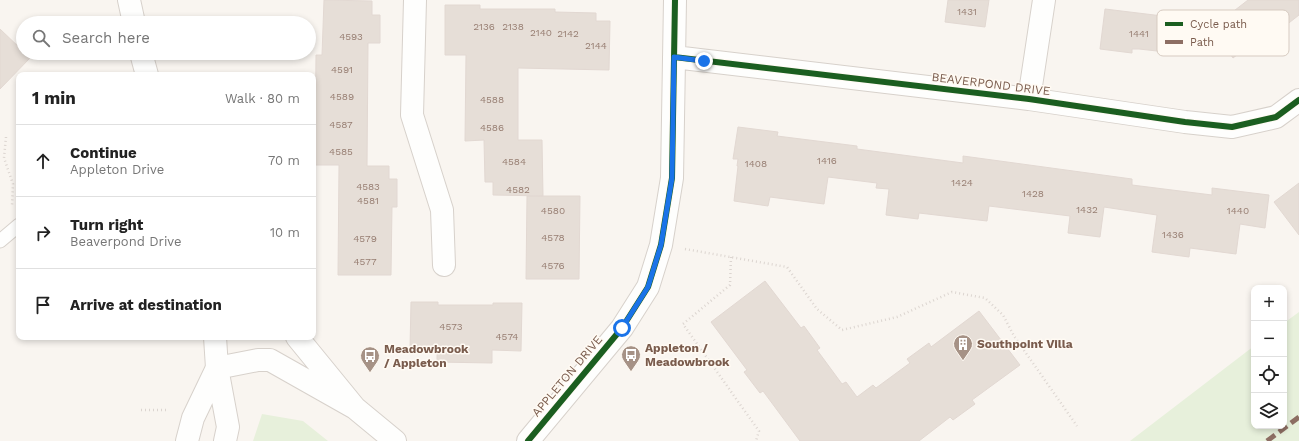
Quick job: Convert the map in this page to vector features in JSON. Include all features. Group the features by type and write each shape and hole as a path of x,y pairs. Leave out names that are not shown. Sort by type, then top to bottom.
{"street":[{"path":"129,0 132,16"},
{"path":"415,0 412,116 442,210 444,265"},
{"name":"APPLETON DRIVE","path":"528,441 622,328 648,287 661,245 672,178 675,0"},
{"path":"1029,99 1044,0"},
{"name":"BEAVERPOND DRIVE","path":"674,57 1029,99 1185,122 1232,127 1276,116 1299,100"},
{"path":"143,60 146,72"},
{"path":"215,340 217,368 228,427 225,441"},
{"path":"299,340 355,408"},
{"path":"217,368 258,360 270,360 355,408 395,441"},
{"path":"187,441 193,418 217,368"}],"lane":[{"path":"0,241 16,228"}],"path":[{"path":"6,137 4,158 13,184 12,206 15,212"},
{"path":"661,245 787,267 817,309 842,330 897,317 952,292 985,298 1003,315 1014,336 1077,426"},
{"path":"731,257 730,285 683,324 759,431 756,441"},
{"path":"141,410 174,410"}],"green space":[{"path":"1299,312 1299,441 1130,441 1251,348 1251,429 1287,429 1287,321"},
{"path":"262,414 303,421 328,441 253,441"}],"building":[{"path":"324,0 372,1 372,15 380,15 380,43 368,43 367,166 389,166 389,179 397,179 397,207 392,207 391,275 338,275 339,165 316,165 316,55 322,55"},
{"path":"948,0 989,0 985,27 945,22"},
{"path":"1248,0 1299,0 1299,15 1289,23 1289,10 1235,10"},
{"path":"445,5 480,5 480,9 555,9 555,12 596,13 596,21 610,21 609,70 518,68 518,140 542,140 543,196 493,195 493,182 485,182 484,140 465,141 466,55 445,55"},
{"path":"1105,9 1157,15 1157,51 1132,49 1132,53 1100,49"},
{"path":"0,29 16,44 16,60 28,60 0,89"},
{"path":"738,127 778,132 777,136 857,146 857,149 963,163 963,156 1132,179 1132,185 1212,195 1212,188 1269,195 1265,228 1240,224 1236,254 1190,248 1189,257 1152,252 1157,215 1104,207 1100,237 1068,233 1070,216 989,206 987,221 919,213 918,219 886,215 889,189 876,188 877,183 828,177 824,204 770,197 768,206 734,201 738,159 733,159"},
{"path":"1299,183 1299,235 1274,202"},
{"path":"527,196 580,196 579,279 526,279"},
{"name":"Southpoint Villa","path":"765,281 801,328 804,326 820,348 817,350 842,384 846,382 857,397 873,385 876,388 910,363 907,359 929,343 931,347 979,311 1020,365 972,400 975,404 953,420 950,417 919,441 800,441 763,391 760,393 744,372 747,370 711,322"},
{"path":"411,302 438,302 438,305 493,305 493,303 522,303 521,351 492,350 492,363 437,362 437,349 410,349"}],"marked path":[{"path":"1267,441 1299,417"}],"cycle path":[{"path":"528,441 622,328 648,287 661,245 672,178 675,0"},
{"path":"674,57 1029,99 1185,122 1232,127 1276,117 1299,100"}],"place":[{"name":"Southpoint Villa","path":"963,361"},
{"name":"Appleton / Meadowbrook","path":"631,372"},
{"name":"Meadowbrook / Appleton","path":"370,373"}],"route":[{"path":"622,328 648,287 661,245 672,178 674,57 704,61"}]}
